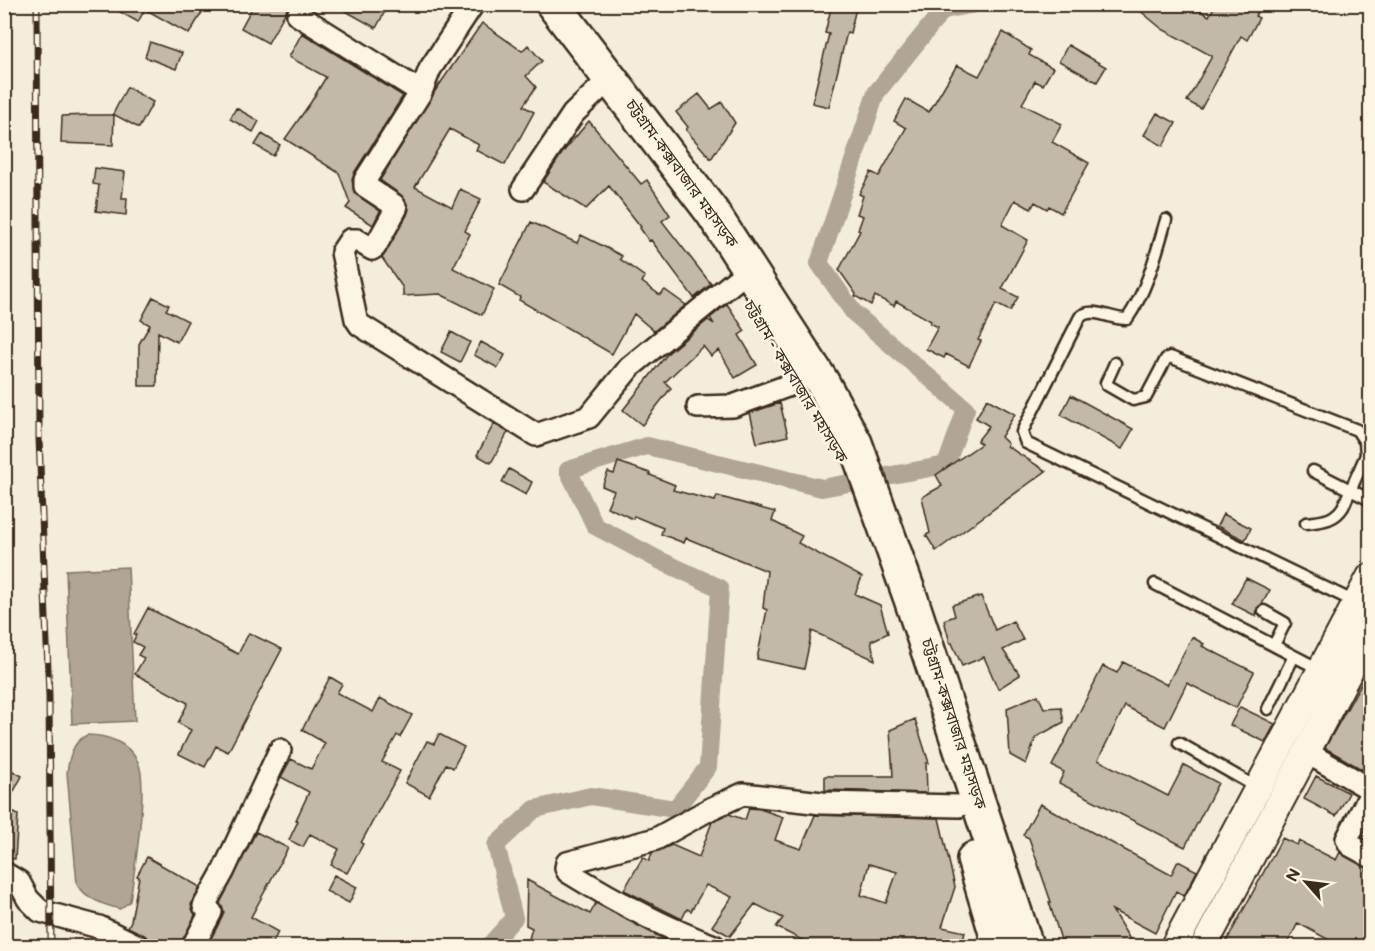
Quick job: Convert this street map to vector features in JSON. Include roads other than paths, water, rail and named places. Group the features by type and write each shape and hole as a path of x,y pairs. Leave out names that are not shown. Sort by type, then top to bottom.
{"highway":[{"name":"চট্টগ্রাম - কক্সবাজার মহাসড়ক","path":"537,4 600,88 735,281 798,382 848,448"},
{"name":"চট্টগ্রাম-কক্সবাজার মহাসড়ক","path":"553,4 712,212 822,382 848,448"},
{"path":"848,448 869,507 890,590 959,806 1000,946"},
{"name":"চট্টগ্রাম-কক্সবাজার মহাসড়ক","path":"869,507 1026,946"}],"street":[{"path":"473,4 430,69 421,92 364,183 367,188 394,205 396,212 375,247 372,249 357,240 346,246 356,319 360,325 536,435 589,417 630,367 735,281"},
{"path":"298,15 421,92"},
{"path":"522,189 573,114 600,88"},
{"path":"698,407 733,406 798,382"},
{"path":"1174,946 1371,578"},
{"path":"1204,946 1371,632"},
{"path":"193,946 211,912 204,906 223,873 280,750"},
{"path":"1306,752 1371,789"},
{"path":"714,946 684,936 623,906 568,872 567,863 656,839 710,809 743,794 822,803 959,806"},
{"path":"1371,795 1347,839 1350,845 1371,856"},
{"path":"4,873 19,882 28,899 40,911 99,927 138,946"}],"lane":[{"path":"1166,220 1152,267 1134,310 1127,319 1118,320 1092,312 1084,313 1080,317 1022,432 1023,437 1026,442 1357,603"},
{"path":"1115,363 1106,380 1107,386 1133,400 1146,397 1166,359 1170,357 1351,426 1362,435 1366,455 1343,507 1330,520 1306,523"},
{"path":"1313,471 1371,500"},
{"path":"1155,584 1321,670"},
{"path":"1264,611 1285,623 1274,645"},
{"path":"1268,709 1294,656"},
{"path":"1179,743 1259,788"}],"waterway":[{"path":"489,946 514,918 496,845 535,809 591,796 675,809 708,767 720,588 659,560 595,526 568,470 647,446 822,488 946,465 966,409 854,313 819,263 876,93 943,10 975,4"}],"railway":[{"path":"37,4 39,438 49,696 51,946"}]}
